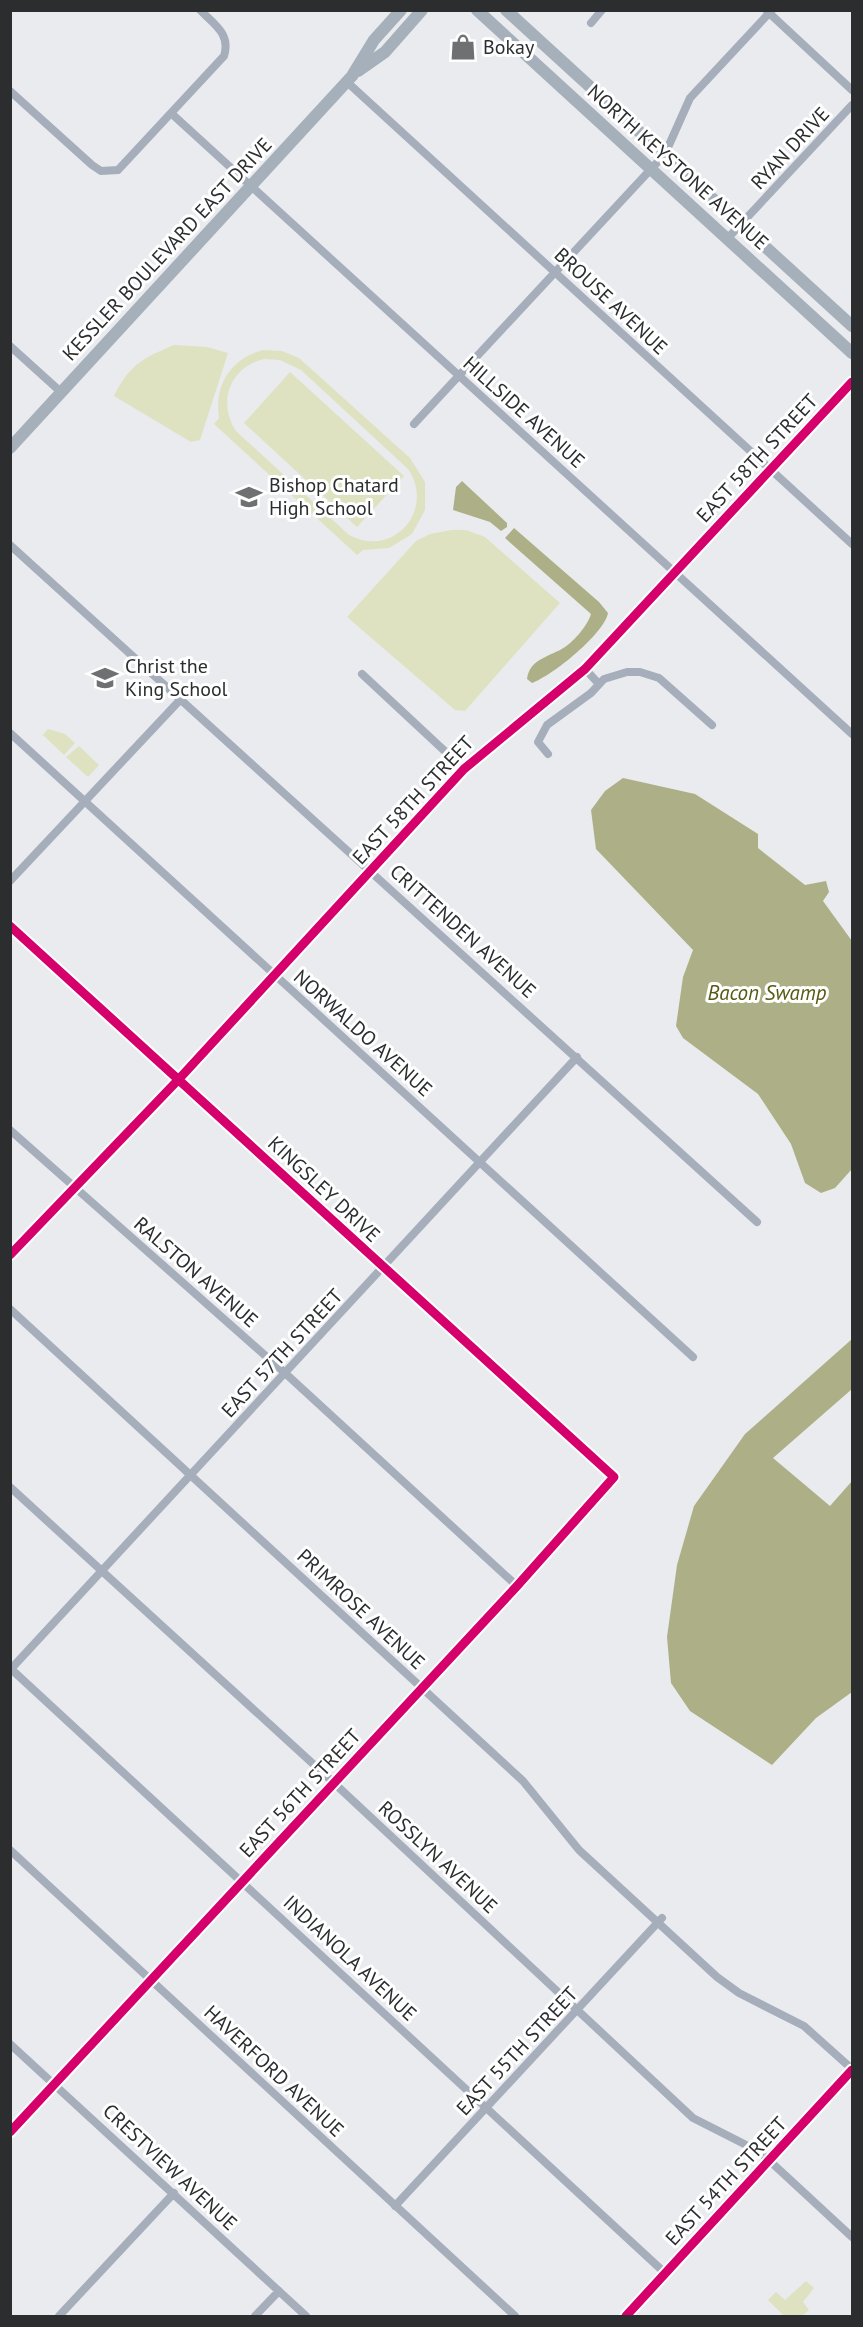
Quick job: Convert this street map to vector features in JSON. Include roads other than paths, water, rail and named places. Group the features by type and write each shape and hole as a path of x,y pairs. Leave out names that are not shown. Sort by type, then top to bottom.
{"main road":[{"name":"KESSLER BOULEVARD EAST DRIVE","path":"10,448 349,79 374,40 401,10"},
{"name":"KESSLER BOULEVARD EAST DRIVE","path":"349,79 385,52 422,10"},
{"name":"NORTH KEYSTONE AVENUE","path":"477,10 852,353"},
{"name":"NORTH KEYSTONE AVENUE","path":"506,10 852,326"}],"street":[{"path":"10,91 92,165 108,171 122,168 223,59 227,45 222,31 200,10"},
{"path":"591,23 602,10"},
{"path":"414,424 557,273 665,154 690,98 770,11 852,90"},
{"name":"BROUSE AVENUE","path":"349,79 852,544"},
{"name":"RYAN DRIVE","path":"727,239 852,105"},
{"name":"HILLSIDE AVENUE","path":"172,114 852,734"},
{"path":"10,346 62,393"},
{"name":"EAST 58TH STREET","path":"10,1255 178,1079 464,769 585,669 852,382"},
{"name":"CRITTENDEN AVENUE","path":"10,545 372,870 757,1222"},
{"path":"585,669 599,684"},
{"path":"548,753 538,742 541,732 599,684 619,673 640,672 653,675 669,685 712,725"},
{"path":"362,674 464,769"},
{"path":"10,881 180,700"},
{"name":"NORWALDO AVENUE","path":"10,733 693,1357"},
{"name":"KINGSLEY DRIVE","path":"10,926 614,1477"},
{"name":"EAST 57TH STREET","path":"11,1669 577,1057"},
{"name":"RALSTON AVENUE","path":"10,1130 285,1373 517,1586"},
{"name":"PRIMROSE AVENUE","path":"10,1309 523,1781 579,1850 660,1920 727,1986 804,2026 852,2070"},
{"name":"EAST 56TH STREET","path":"10,2132 517,1586 614,1477"},
{"name":"ROSSLYN AVENUE","path":"10,1487 334,1783 698,2122 760,2152 852,2237"},
{"name":"INDIANOLA AVENUE","path":"11,1669 243,1880 665,2273"},
{"name":"HAVERFORD AVENUE","path":"10,1850 515,2316"},
{"name":"EAST 55TH STREET","path":"395,2206 660,1920"},
{"name":"CRESTVIEW AVENUE","path":"10,2044 306,2316"},
{"name":"EAST 54TH STREET","path":"626,2316 852,2070"},
{"path":"59,2316 174,2193"},
{"path":"255,2316 279,2291"}],"water":[{"path":"462,481 507,523 507,527 501,531 490,522 453,510 456,487"},
{"path":"514,528 599,602 608,613 597,632 587,643 552,672 532,683 527,679 536,662 569,644 584,628 591,614 505,538"},
{"name":"Bacon Swamp","path":"623,778 695,794 758,834 758,848 805,885 826,881 829,892 823,901 852,941 852,1169 835,1188 821,1193 805,1183 791,1144 758,1094 683,1038 676,1026 683,977 693,950 596,849 591,810 605,791"},
{"path":"852,1339 852,1389 773,1458 830,1506 852,1481 852,1692 816,1718 772,1765 690,1711 671,1683 667,1637 677,1565 694,1506 745,1434"}],"place":[{"name":"Bokay","path":"463,47"},
{"name":"Bishop Chatard High School","path":"249,497"},
{"name":"Christ the King School","path":"105,678"}]}
